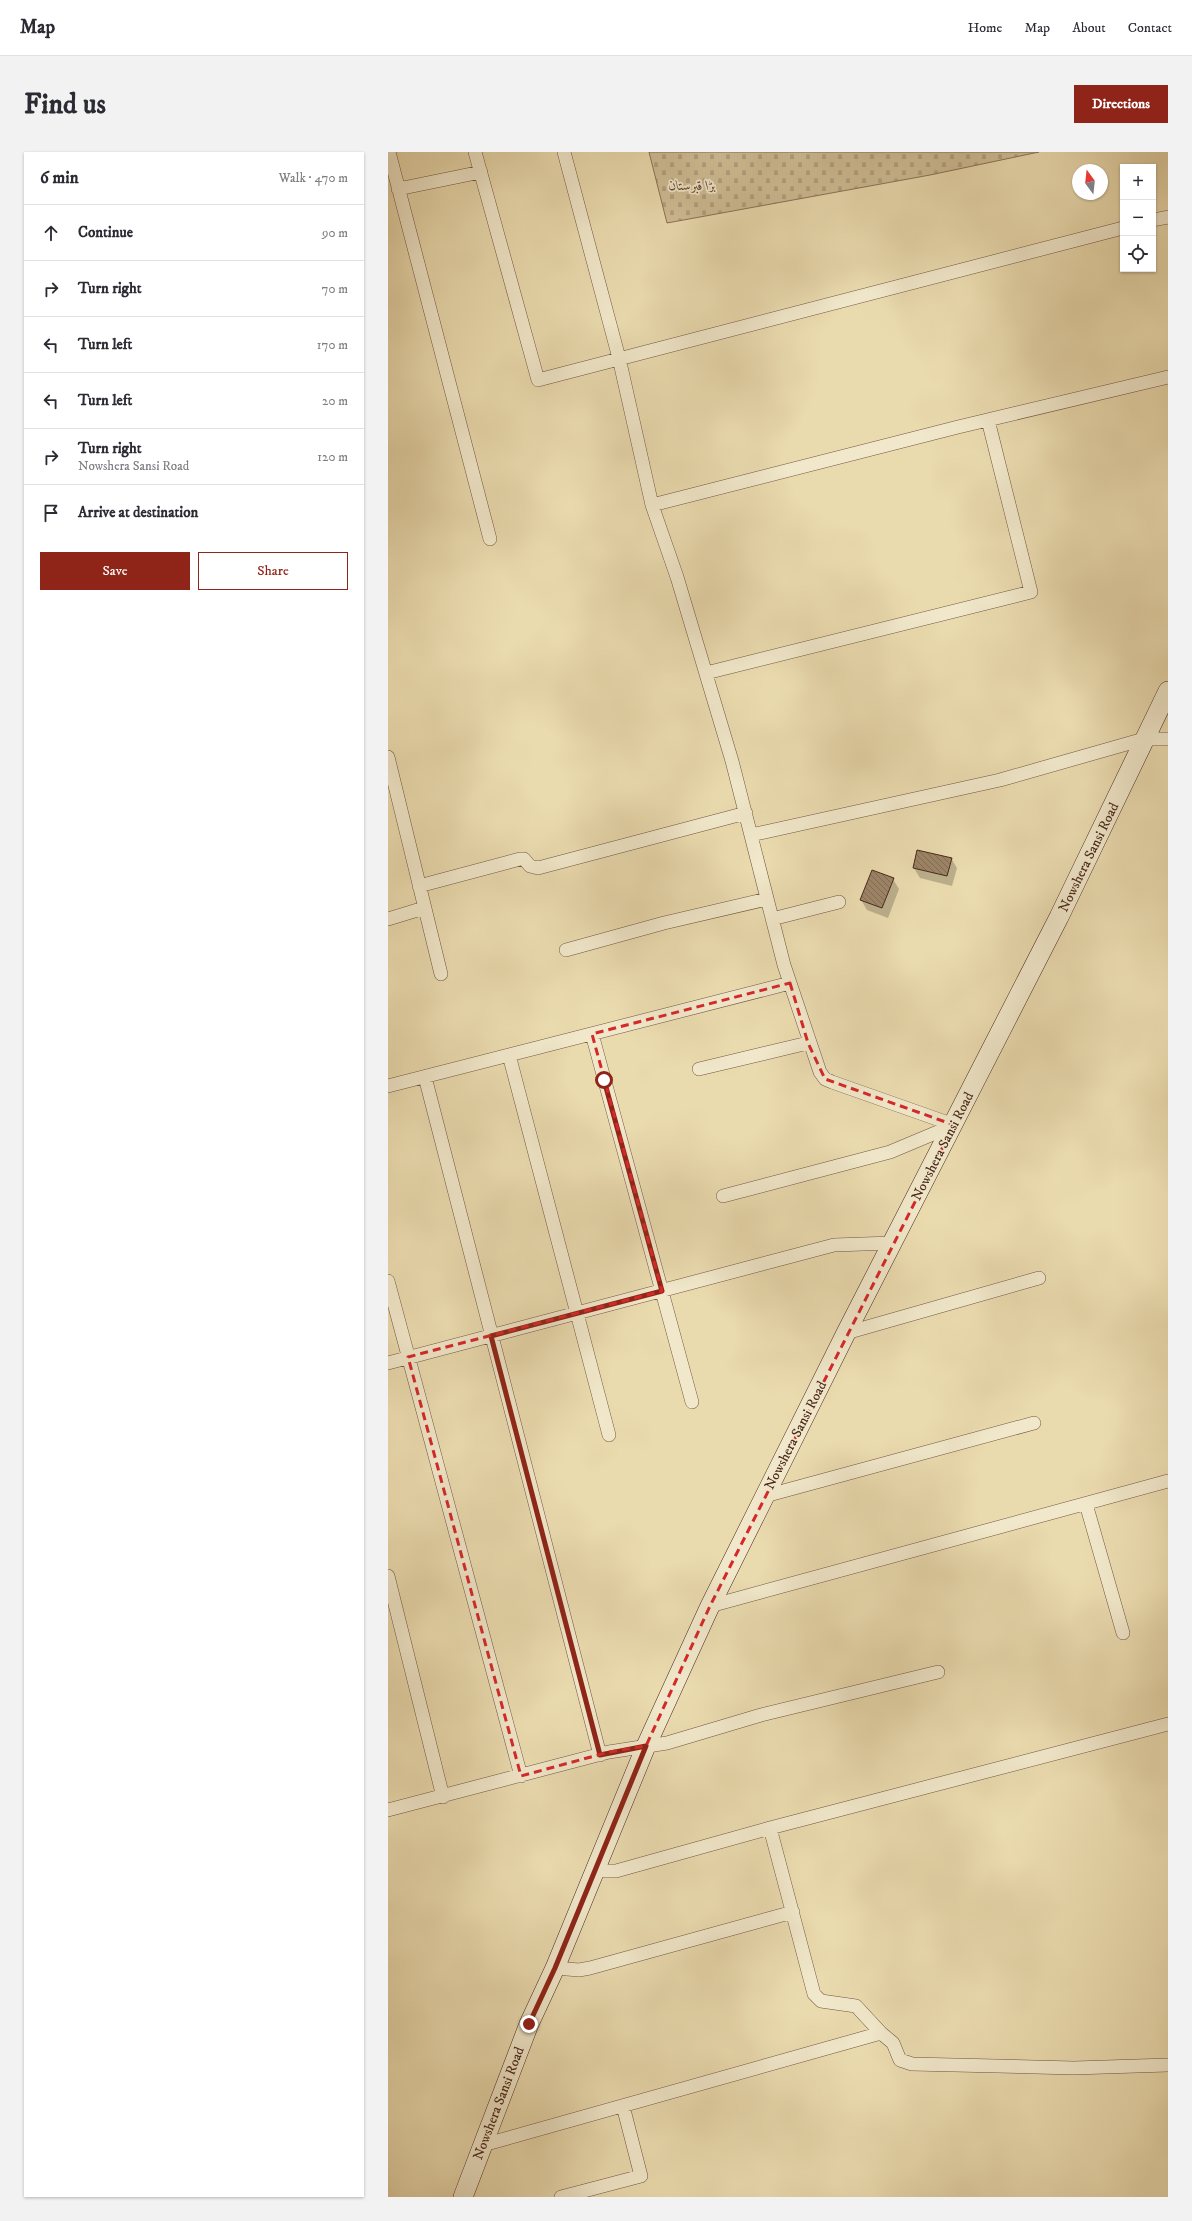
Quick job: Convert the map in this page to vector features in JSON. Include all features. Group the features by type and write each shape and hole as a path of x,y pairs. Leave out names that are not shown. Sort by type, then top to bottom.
{"main road":[{"name":"Nowshera Sansi Road","path":"463,2197 529,2024 555,1968 594,1868 646,1746 710,1606 846,1332 954,1125 1059,917 1168,691"}],"street":[{"path":"389,152 490,539"},
{"path":"475,152 538,380 1120,229"},
{"path":"564,152 619,358 652,505 677,578 706,673 746,813 772,919 808,1043 825,1079 954,1125"},
{"path":"398,189 481,172"},
{"path":"1156,219 1168,217"},
{"path":"652,505 988,420 1168,377"},
{"path":"706,673 1032,592 988,420"},
{"path":"751,835 1000,780 1144,739 1168,739"},
{"path":"389,765 441,974"},
{"path":"419,886 520,859 524,859 530,866 538,868 746,813"},
{"path":"566,950 664,923 767,899"},
{"path":"772,919 839,902"},
{"path":"388,919 424,908"},
{"path":"388,1086 790,982"},
{"path":"592,1034 692,1402"},
{"path":"699,1069 808,1043"},
{"path":"509,1055 609,1435"},
{"path":"425,1077 600,1755"},
{"path":"723,1196 890,1152 939,1133 954,1125"},
{"path":"388,1363 834,1245 892,1243"},
{"path":"846,1332 1040,1278"},
{"path":"388,1281 521,1776"},
{"path":"765,1496 1034,1423"},
{"path":"710,1606 1168,1481"},
{"path":"1086,1504 1123,1633"},
{"path":"388,1576 443,1797"},
{"path":"388,1810 443,1797 600,1755 667,1742 761,1714 938,1672"},
{"path":"594,1868 605,1871 616,1871 770,1828 1168,1724"},
{"path":"770,1828 817,1999 856,2006 881,2033 893,2043 900,2060 912,2064 1074,2068 1168,2065"},
{"path":"555,1968 579,1970 590,1968 793,1912"},
{"path":"482,2145 881,2033"},
{"path":"561,2197 641,2176 623,2106"}],"highlighted area":[{"path":"790,983 808,1043 825,1079 954,1125 710,1606 646,1746 609,1752 521,1776 408,1357 662,1291 592,1034"}],"green space":[{"name":"بڑا قبرستان","path":"649,152 1039,152 930,175 667,223"}],"building":[{"path":"917,850 952,858 947,876 913,868"},
{"path":"872,870 894,878 882,908 860,900"}],"route":[{"path":"529,2024 555,1968 594,1868 646,1746 622,1749 600,1755 491,1336 662,1291 604,1080"}]}
